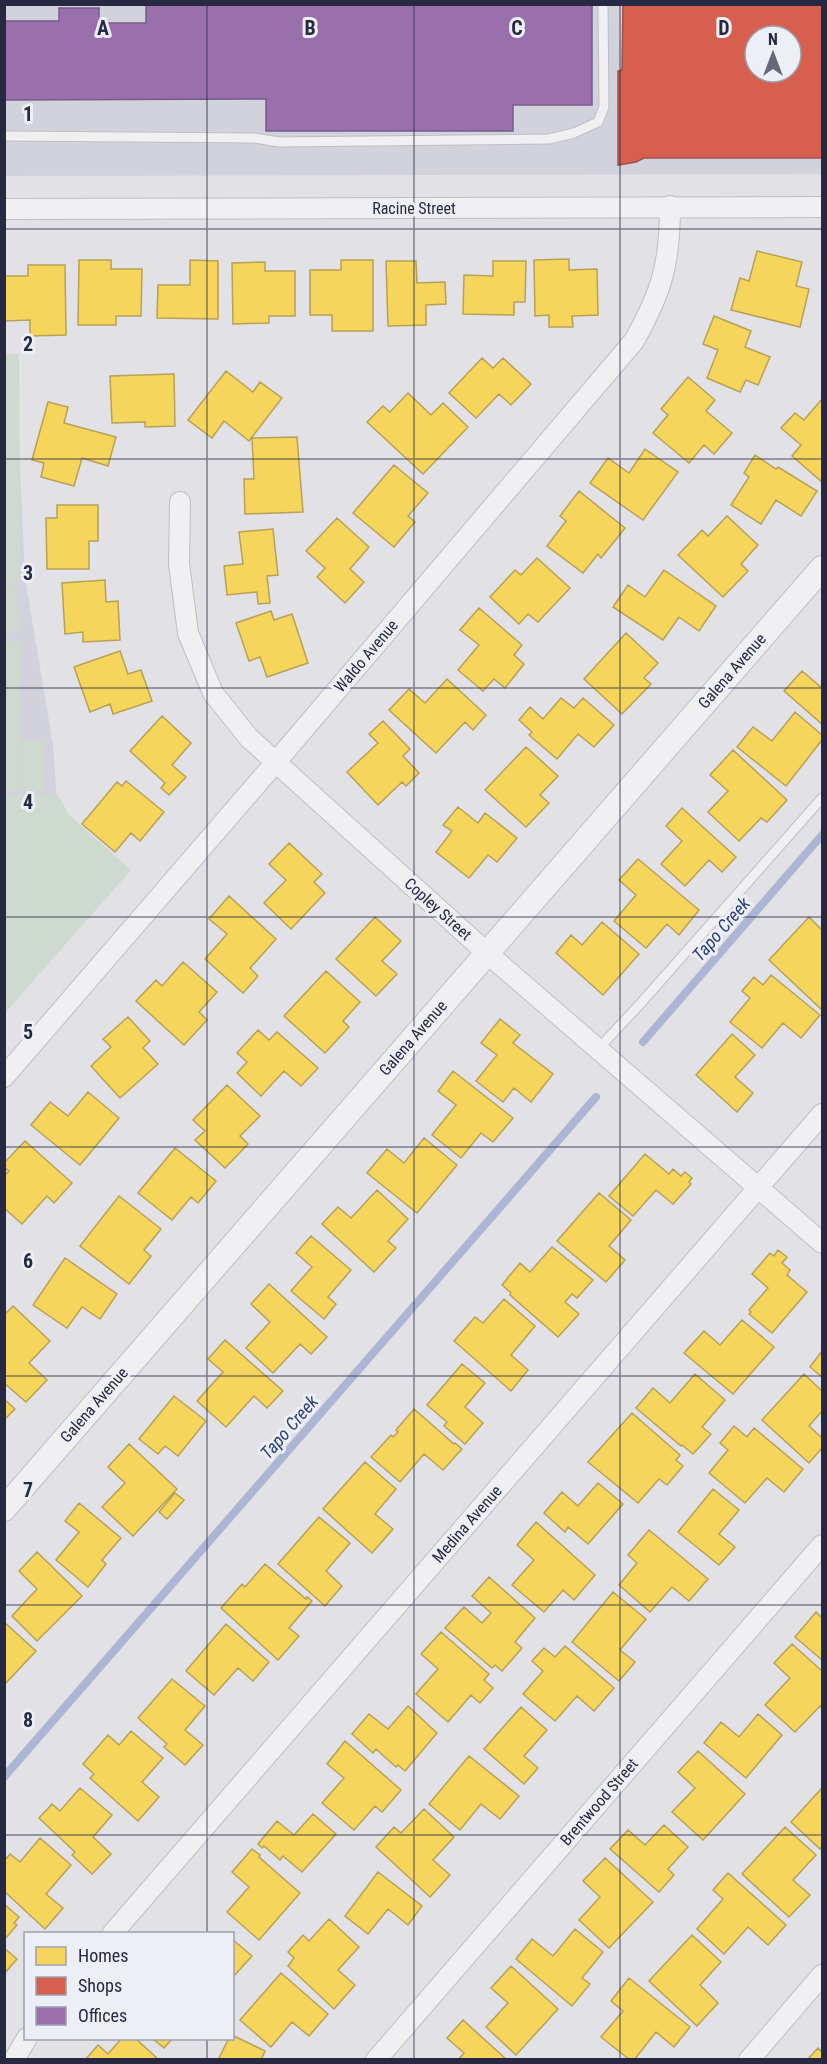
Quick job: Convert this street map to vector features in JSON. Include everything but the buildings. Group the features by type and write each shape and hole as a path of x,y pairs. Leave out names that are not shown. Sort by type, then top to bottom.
{"street":[{"name":"Waldo Avenue","path":"4,1077 634,341 651,310 663,279 670,241 670,206"},
{"name":"Racine Street","path":"4,209 822,207"},
{"name":"Copley Street","path":"180,502 179,564 188,633 213,693 249,738 487,953 822,1243"},
{"name":"Galena Avenue","path":"4,1509 822,568"},
{"name":"Medina Avenue","path":"114,1932 822,1114"},
{"name":"Brentwood Street","path":"376,2060 822,1545"},
{"path":"749,2060 822,1975"},
{"path":"14,2060 26,2040"}],"lane":[{"path":"4,136 254,138 279,142 549,139 598,123 604,107 603,4"},
{"path":"599,1048 649,995 822,798"}],"shaded area":[{"path":"4,5 822,5 822,174 5,176"},
{"path":"4,354 19,354 20,584 5,584"},
{"path":"5,361 15,361 25,578 53,745 59,834 5,995"},
{"path":"4,586 17,586 18,632 5,633"},
{"path":"4,642 21,642 20,791 5,791"},
{"path":"22,741 43,741 43,791 22,791"},
{"path":"57,794 69,815 131,870 5,1013 5,795"}],"waterway":[{"name":"Tapo Creek","path":"643,1042 822,835"},
{"name":"Tapo Creek","path":"4,1777 596,1097"}]}
